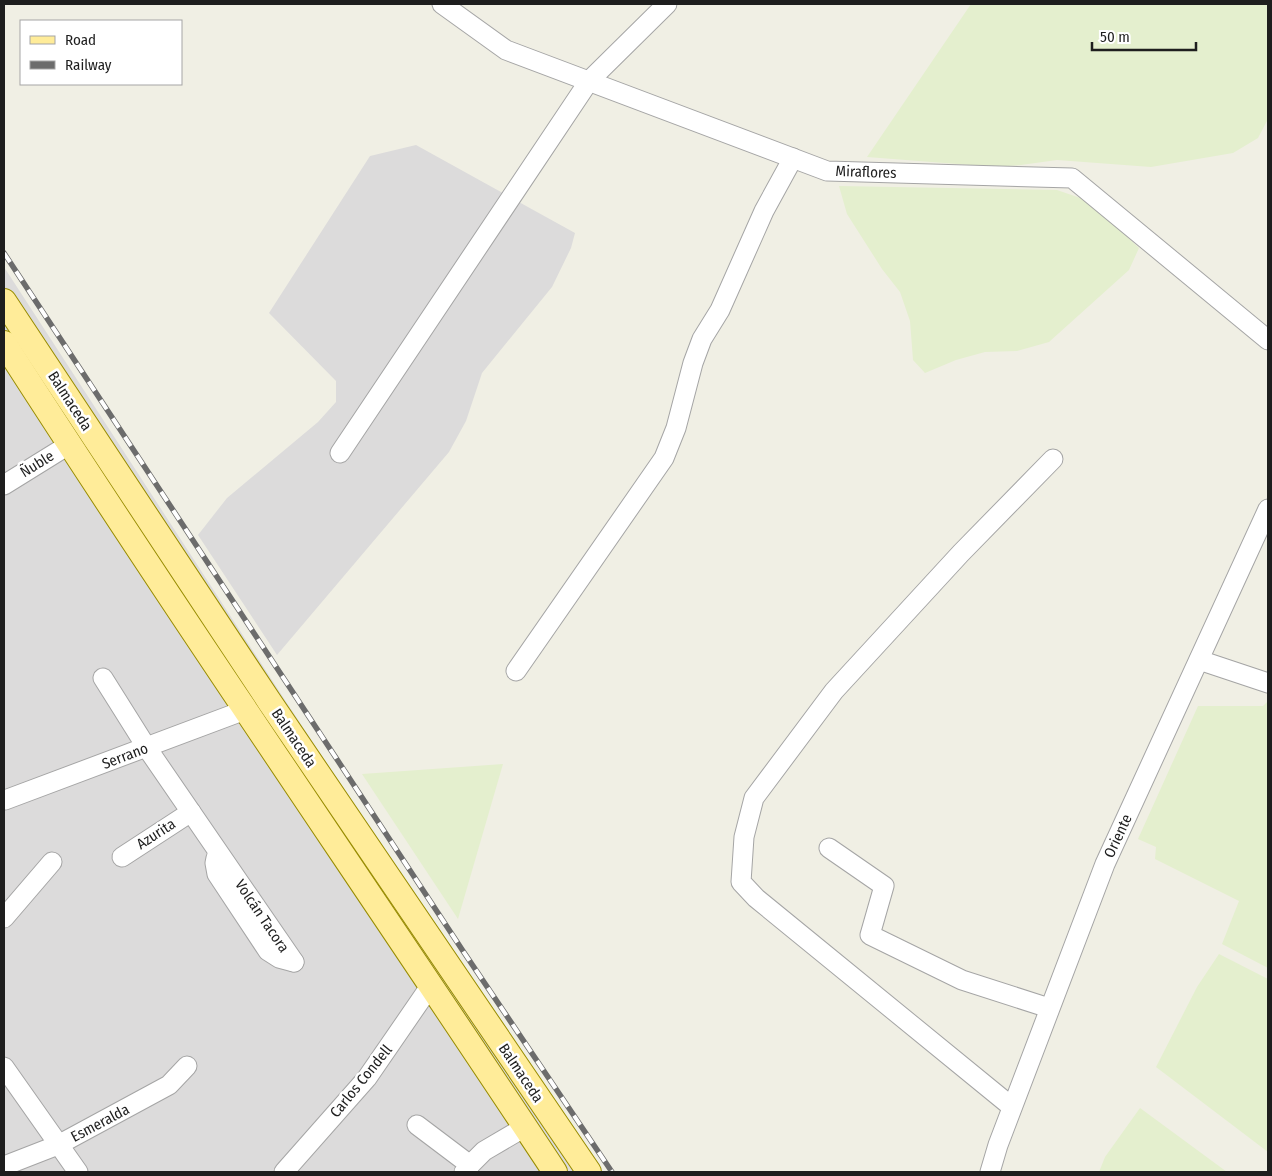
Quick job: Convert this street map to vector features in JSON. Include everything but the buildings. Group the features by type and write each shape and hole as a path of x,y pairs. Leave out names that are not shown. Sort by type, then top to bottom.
{"main road":[{"name":"Balmaceda","path":"4,301 263,693 589,1172"},
{"name":"Balmaceda","path":"4,343 10,367 70,444 245,710 555,1172"}],"street":[{"name":"Miraflores","path":"442,4 506,50 827,171 1072,178 1268,340"},
{"path":"340,453 590,81 667,4"},
{"path":"516,671 664,458 676,428 693,363 702,339 720,310 764,210 793,158"},
{"name":"Ñuble","path":"4,485 70,444"},
{"path":"1012,1108 756,898 741,882 744,837 754,798 834,691 961,554 1053,459"},
{"name":"Oriente","path":"990,1172 998,1145 1105,864 1268,509"},
{"path":"1199,660 1268,683"},
{"name":"Volcán Tacora","path":"103,678 147,748 294,962 279,958 268,951 217,874 215,863 218,852"},
{"name":"Serrano","path":"5,800 245,710"},
{"name":"Azurita","path":"122,857 191,812"},
{"path":"829,848 884,886 870,935 962,980 1050,1008"},
{"path":"4,918 52,862"},
{"name":"Carlos Condell","path":"284,1172 367,1078 431,985"},
{"name":"Esmeralda","path":"4,1166 58,1145 169,1085 187,1066"},
{"path":"4,1067 78,1172"},
{"path":"418,1124 467,1169 484,1151 526,1127"}],"shaded area":[{"path":"416,145 575,233 571,248 552,287 482,373 466,421 449,452 277,655 198,535 227,498 318,422 336,402 336,381 269,313 370,156"},
{"path":"4,267 283,697 596,1172 4,1172"}],"green space":[{"path":"971,4 1268,4 1268,119 1258,138 1233,153 1151,167 1057,160 996,167 867,157"},
{"path":"839,186 1057,190 1089,201 1139,248 1129,270 1049,342 1017,351 985,352 956,360 925,373 913,360 910,321 900,292 882,269 847,214"},
{"path":"1268,701 1268,968 1222,944 1239,901 1155,859 1156,847 1138,839 1198,706 1263,706"},
{"path":"503,764 458,919 362,774"},
{"path":"1219,954 1268,979 1268,1152 1156,1067 1197,987"},
{"path":"1140,1108 1227,1172 1099,1172 1105,1157"}],"railway":[{"path":"4,253 463,951 612,1172"}]}
